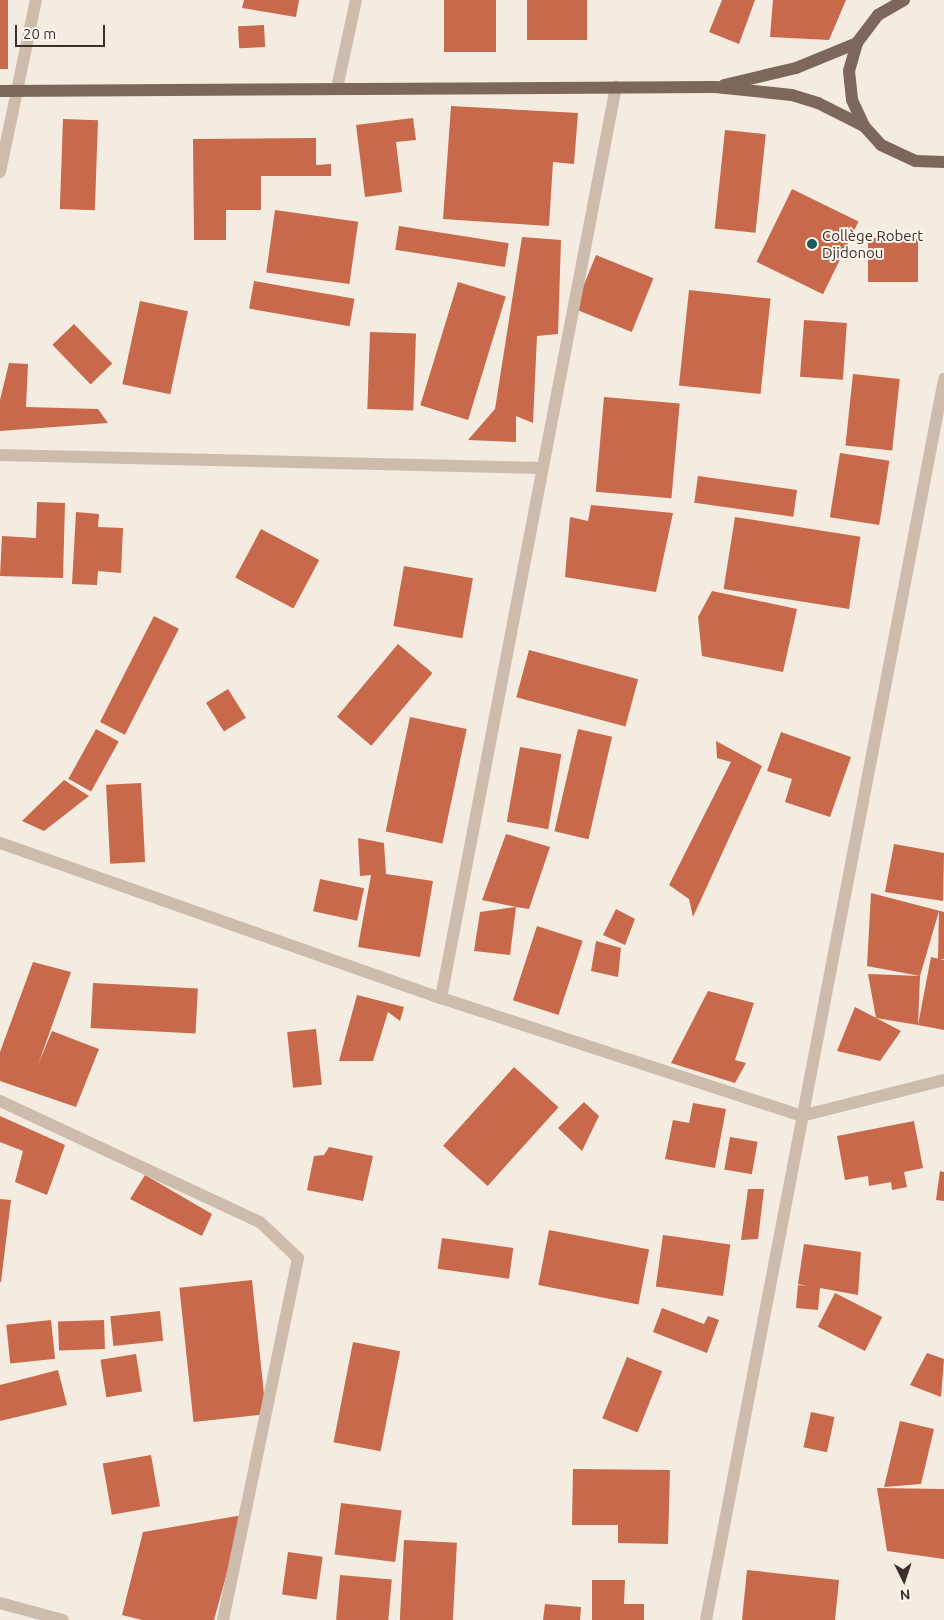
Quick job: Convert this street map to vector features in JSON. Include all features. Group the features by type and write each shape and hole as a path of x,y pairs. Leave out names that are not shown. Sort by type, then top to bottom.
{"main road":[{"path":"904,0 878,15 857,44 852,57 849,86 856,113 864,126 881,145 903,157 928,163 944,162"},
{"path":"715,87 796,68 857,44"},
{"path":"0,91 715,87 792,95 818,102 864,126"}],"street":[{"path":"0,172 36,0"},
{"path":"337,88 356,0"},
{"path":"441,998 616,87"},
{"path":"706,1620 801,1116 944,379"},
{"path":"0,455 543,468"},
{"path":"0,843 441,998 801,1116 944,1080"},
{"path":"0,1101 260,1222 298,1258 223,1620"},
{"path":"0,1603 63,1620"}],"building":[{"path":"0,0 8,0 8,69 0,69"},
{"path":"244,0 299,0 296,17 242,8"},
{"path":"444,0 496,0 496,52 444,52"},
{"path":"527,0 587,0 587,40 527,40"},
{"path":"722,0 755,0 739,44 709,32"},
{"path":"773,0 846,0 829,40 770,37"},
{"path":"264,25 265,47 239,48 238,26"},
{"path":"451,106 578,113 574,164 553,162 549,226 443,219"},
{"path":"413,118 416,140 396,142 402,192 365,197 356,125"},
{"path":"63,119 98,120 95,210 60,209"},
{"path":"725,130 766,134 755,233 715,228"},
{"path":"316,138 316,165 331,164 331,176 261,176 261,210 226,210 226,240 194,240 193,139"},
{"path":"792,189 859,221 823,294 756,262"},
{"path":"275,210 358,222 349,284 266,272"},
{"path":"399,226 509,243 505,267 395,250"},
{"path":"522,237 561,240 558,334 537,336 533,423 516,416 516,442 468,440 495,409"},
{"path":"868,238 918,238 918,282 868,282"},
{"path":"596,255 653,278 632,332 574,309"},
{"path":"254,281 354,299 350,326 249,309"},
{"path":"458,282 506,297 468,420 420,405"},
{"path":"689,290 771,299 761,394 679,385"},
{"path":"140,301 188,311 170,394 122,384"},
{"path":"804,320 847,323 843,380 800,377"},
{"path":"74,324 112,364 91,384 52,345"},
{"path":"370,332 416,334 413,411 367,409"},
{"path":"9,363 28,364 26,407 98,409 108,423 0,431 0,400"},
{"path":"853,374 900,379 892,451 845,446"},
{"path":"604,397 680,404 671,498 596,492"},
{"path":"840,453 889,461 879,525 830,517"},
{"path":"698,476 797,490 793,517 694,503"},
{"path":"37,502 65,503 63,578 0,576 2,536 36,538"},
{"path":"591,505 673,513 656,592 565,577 570,517 588,521"},
{"path":"76,512 99,514 98,527 123,528 121,573 98,571 97,585 72,584"},
{"path":"735,517 860,537 849,609 724,589"},
{"path":"261,529 319,560 293,609 235,578"},
{"path":"404,566 473,578 462,638 393,626"},
{"path":"712,591 797,609 783,672 702,656 698,617"},
{"path":"154,616 179,629 125,735 100,722"},
{"path":"398,644 432,673 371,746 337,717"},
{"path":"529,650 638,679 625,727 516,697"},
{"path":"228,689 246,718 224,732 206,703"},
{"path":"410,717 467,729 442,844 386,831"},
{"path":"96,729 119,742 91,791 68,779"},
{"path":"578,729 612,737 588,839 554,831"},
{"path":"781,732 851,757 830,817 785,802 792,779 767,771"},
{"path":"716,741 762,766 693,917 689,899 669,885 731,762 717,758"},
{"path":"520,747 561,754 548,829 507,822"},
{"path":"64,780 89,796 44,831 22,821"},
{"path":"141,783 145,862 110,864 106,785"},
{"path":"506,834 550,847 529,909 482,900"},
{"path":"358,838 384,843 386,874 433,881 420,957 358,947 371,875 360,876"},
{"path":"894,844 944,853 943,901 885,892"},
{"path":"320,879 364,888 357,921 313,911"},
{"path":"871,893 944,912 944,959 938,959 939,911 920,976 867,966"},
{"path":"516,907 510,955 474,951 480,912"},
{"path":"616,909 635,919 625,945 603,935"},
{"path":"537,926 583,941 559,1015 513,1000"},
{"path":"596,941 621,948 618,977 591,971"},
{"path":"931,957 944,960 944,1030 918,1025"},
{"path":"33,962 71,972 38,1065 52,1031 99,1049 76,1107 0,1081 0,1052"},
{"path":"868,974 920,976 918,1025 876,1018"},
{"path":"93,983 198,988 196,1033 91,1028"},
{"path":"708,991 754,1003 735,1060 746,1063 735,1083 671,1063"},
{"path":"357,995 404,1007 400,1021 388,1012 373,1061 339,1061"},
{"path":"855,1007 901,1031 880,1061 837,1051"},
{"path":"316,1029 322,1085 293,1088 287,1032"},
{"path":"514,1067 559,1107 488,1186 443,1146"},
{"path":"584,1102 599,1116 582,1151 558,1128"},
{"path":"693,1103 726,1109 715,1168 665,1159 673,1120 689,1123"},
{"path":"0,1116 65,1145 47,1195 15,1182 23,1151 0,1142"},
{"path":"914,1121 923,1168 904,1172 907,1187 892,1190 891,1182 869,1186 868,1176 845,1180 837,1136"},
{"path":"730,1137 758,1142 752,1174 724,1169"},
{"path":"329,1147 373,1156 363,1201 307,1190 314,1156 324,1155"},
{"path":"940,1171 944,1172 944,1201 936,1200"},
{"path":"145,1175 212,1214 202,1236 130,1199"},
{"path":"748,1189 764,1189 758,1239 741,1240"},
{"path":"0,1199 11,1200 1,1282 0,1282"},
{"path":"549,1230 649,1249 638,1304 538,1285"},
{"path":"663,1235 730,1244 723,1296 656,1286"},
{"path":"442,1238 513,1248 509,1279 438,1269"},
{"path":"804,1244 861,1252 858,1295 820,1288 818,1310 796,1308 798,1285 808,1286 798,1284"},
{"path":"252,1280 266,1414 194,1422 179,1288"},
{"path":"835,1293 882,1317 865,1351 818,1327"},
{"path":"662,1308 704,1324 708,1316 719,1320 707,1353 653,1332"},
{"path":"160,1311 163,1341 113,1346 110,1316"},
{"path":"51,1320 55,1359 10,1363 6,1325"},
{"path":"104,1320 105,1349 59,1351 58,1322"},
{"path":"353,1342 400,1351 381,1451 334,1442"},
{"path":"927,1353 944,1359 941,1397 910,1385"},
{"path":"136,1354 142,1392 106,1397 100,1360"},
{"path":"627,1357 662,1371 638,1432 602,1418"},
{"path":"58,1370 67,1405 0,1421 0,1385"},
{"path":"811,1412 834,1417 827,1452 804,1447"},
{"path":"900,1421 934,1429 921,1484 884,1487"},
{"path":"151,1455 160,1506 112,1515 103,1464"},
{"path":"573,1469 670,1470 668,1544 618,1543 618,1525 572,1525"},
{"path":"877,1488 944,1489 944,1559 887,1551"},
{"path":"341,1503 402,1510 395,1562 335,1555"},
{"path":"243,1515 214,1620 142,1620 122,1615 143,1532"},
{"path":"404,1540 457,1543 453,1620 400,1620"},
{"path":"288,1552 323,1557 317,1599 282,1595"},
{"path":"747,1570 839,1580 835,1620 742,1620"},
{"path":"340,1575 392,1580 388,1620 336,1620"},
{"path":"592,1580 625,1580 624,1604 644,1604 644,1620 592,1620"},
{"path":"545,1604 581,1607 580,1620 543,1620"}],"place":[{"name":"Collège Robert Djidonou","path":"812,244"}]}
